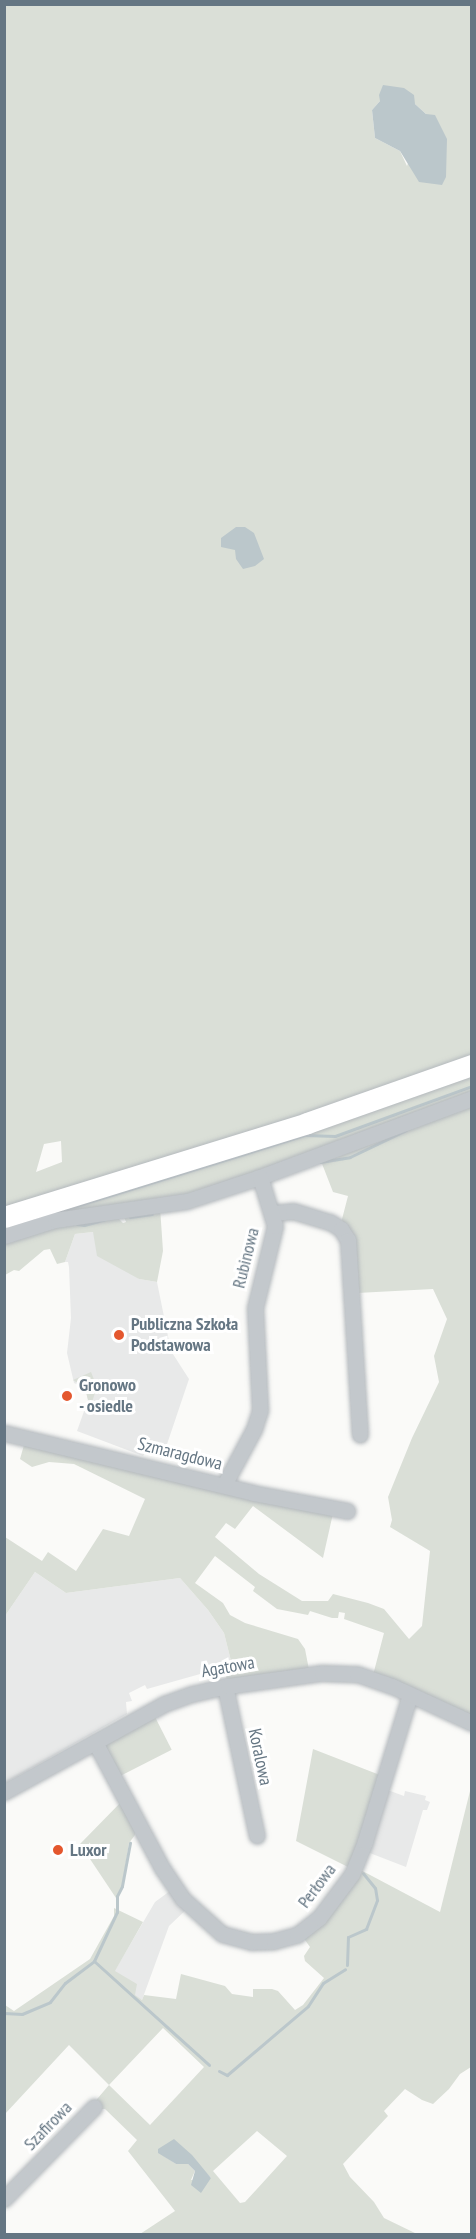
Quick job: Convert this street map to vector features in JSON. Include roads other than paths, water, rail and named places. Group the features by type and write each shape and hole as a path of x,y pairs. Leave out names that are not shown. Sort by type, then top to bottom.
{"highway":[{"path":"4,1218 307,1123 471,1065"}],"street":[{"path":"4,1236 55,1220 188,1201 260,1177 471,1098"},
{"name":"Rubinowa","path":"224,1485 254,1429 260,1410 261,1380 255,1308 275,1226 273,1213 260,1177"},
{"path":"273,1213 296,1211 334,1224 346,1236 350,1257 360,1435"},
{"name":"Szmaragdowa","path":"4,1433 346,1511"},
{"name":"Agatowa","path":"4,1792 164,1704 225,1686 338,1672 372,1679 471,1723"},
{"name":"Koralowa","path":"225,1686 257,1836"},
{"name":"Perłowa","path":"95,1743 162,1868 183,1899 222,1934 251,1942 274,1941 297,1935 319,1918 352,1874 365,1841 410,1695"},
{"name":"Szafirowa","path":"4,2199 94,2107"}],"waterway":[{"path":"53,1213 305,1135 335,1136 472,1086"},
{"path":"320,1162 350,1157 406,1130"},
{"path":"130,1217 152,1214"},
{"path":"77,1224 84,1225 103,1220"},
{"path":"4,2013 22,2014 50,2002 65,1983 94,1961 117,1912 117,1896 122,1886 130,1843"},
{"path":"347,1965 348,1937 366,1929 377,1900 375,1888 363,1873"},
{"path":"94,1961 209,2065"},
{"path":"219,2071 227,2075 308,2006 323,1983 345,1969"}],"place":[{"name":"Publiczna Szkoła Podstawowa","path":"119,1335"},
{"name":"Gronowo - osiedle","path":"67,1396"},
{"name":"Luxor","path":"58,1850"}]}
